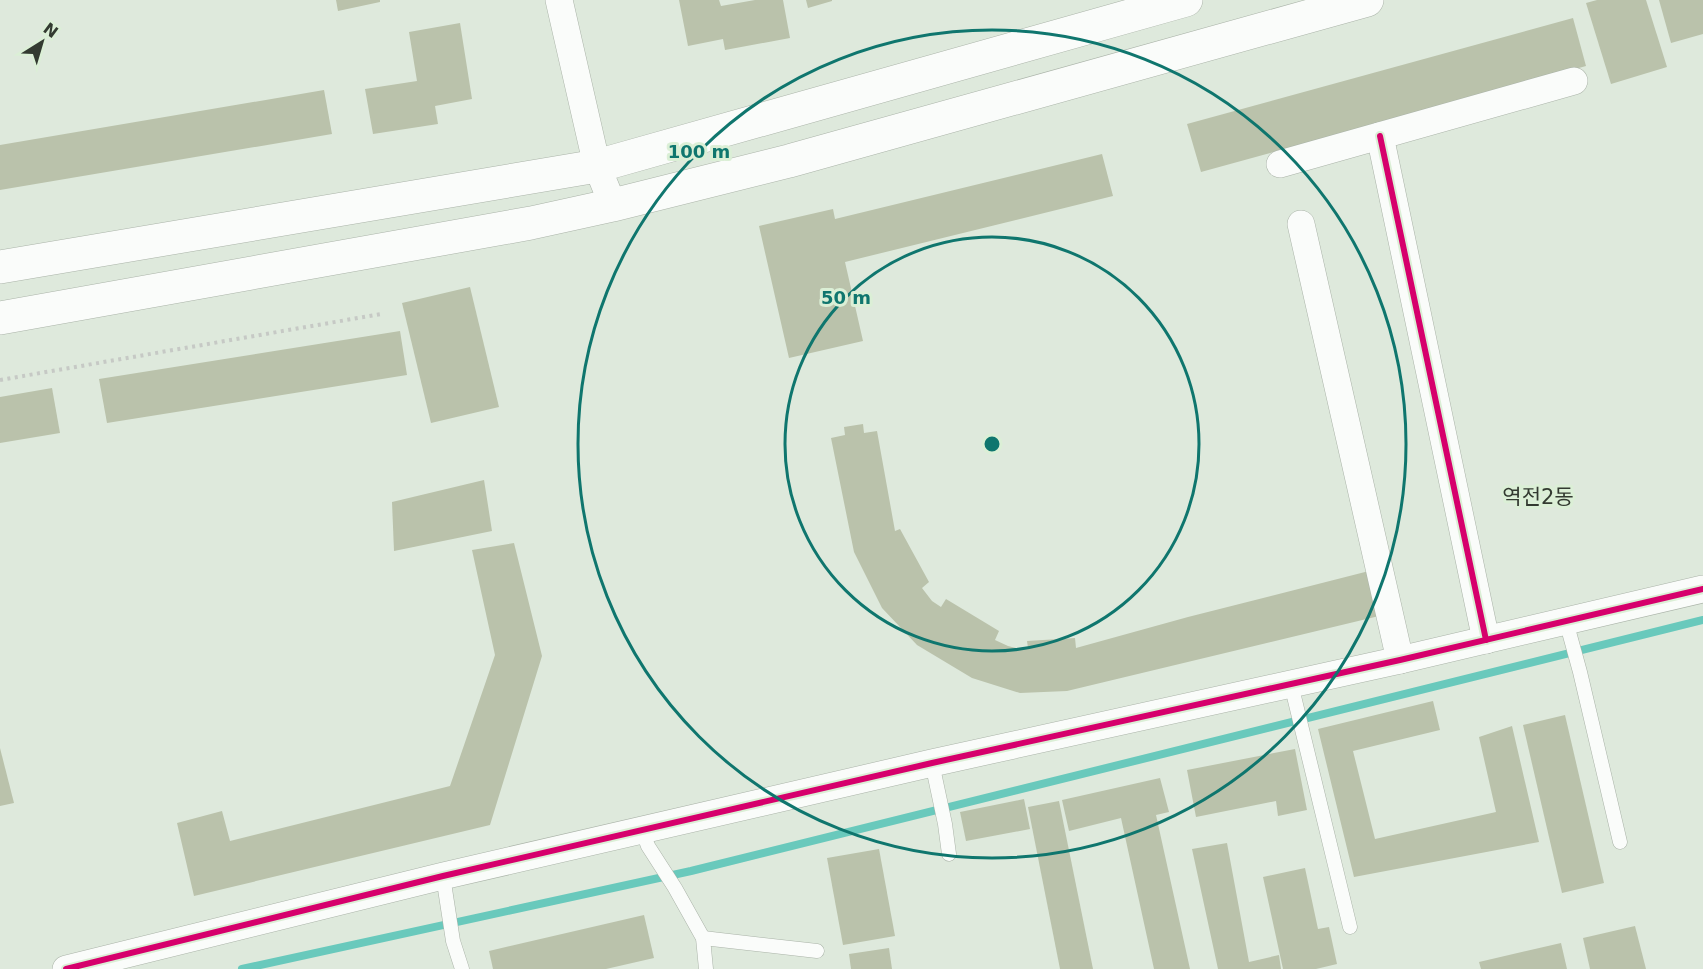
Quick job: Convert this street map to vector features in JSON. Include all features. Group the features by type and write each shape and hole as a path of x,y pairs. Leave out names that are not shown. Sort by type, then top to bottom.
{"main road":[{"path":"0,267 597,166 1186,0"},
{"path":"0,318 531,223 613,205 789,161 1367,0"}],"street":[{"path":"559,0 597,166 613,205"},
{"path":"1280,164 1575,81"},
{"path":"1380,136 1486,640"},
{"path":"1301,224 1400,660"},
{"path":"66,969 442,876 645,838 934,772 1293,695 1400,660 1486,640 1568,629 1703,589"}],"lane":[{"path":"1568,629 1620,842"},
{"path":"1293,695 1350,927"},
{"path":"934,772 949,854"},
{"path":"645,838 704,938 706,969"},
{"path":"442,876 453,941 462,969"},
{"path":"704,938 817,951"}],"path":[{"path":"0,380 381,314"}],"building":[{"path":"336,0 380,0 380,2 338,11"},
{"path":"679,0 719,0 721,6 755,0 783,0 790,38 725,50 723,39 688,46"},
{"path":"806,0 832,0 832,1 808,8"},
{"path":"1597,0 1646,0 1667,67 1611,84 1586,3"},
{"path":"1659,0 1703,0 1703,34 1671,43"},
{"path":"1573,18 1586,66 1201,172 1187,124"},
{"path":"460,23 472,99 435,106 438,124 373,134 365,89 417,81 409,32"},
{"path":"324,90 332,134 0,190 0,145"},
{"path":"1102,154 1113,196 845,262 863,341 789,358 759,226 833,209 835,219"},
{"path":"470,287 499,407 431,423 402,303"},
{"path":"400,331 407,375 107,423 99,379"},
{"path":"52,388 60,433 0,443 0,397"},
{"path":"863,424 864,433 877,431 895,531 900,529 929,582 922,588 932,601 941,607 946,599 999,631 995,640 1008,646 1020,649 1028,648 1027,641 1075,638 1076,648 1369,571 1379,616 1067,691 1020,693 972,678 917,645 882,608 854,552 831,438 845,435 844,427"},
{"path":"484,480 492,531 394,551 392,502"},
{"path":"514,543 542,656 490,825 194,896 177,823 222,811 230,841 450,786 495,655 472,550"},
{"path":"1433,701 1440,730 1353,751 1375,839 1496,812 1479,737 1512,726 1539,842 1354,877 1318,729"},
{"path":"1565,715 1604,883 1562,893 1523,725"},
{"path":"0,748 14,803 0,806"},
{"path":"1295,749 1307,810 1278,816 1276,801 1196,817 1187,770"},
{"path":"1160,778 1169,812 1156,815 1190,969 1154,969 1121,818 1069,831 1062,800"},
{"path":"1024,799 1030,829 966,841 960,812"},
{"path":"1059,801 1093,969 1060,969 1028,807"},
{"path":"1227,843 1249,962 1279,955 1281,969 1218,969 1192,849"},
{"path":"879,849 895,936 843,945 827,858"},
{"path":"1305,868 1318,929 1329,927 1337,964 1316,969 1283,969 1263,877"},
{"path":"644,915 654,958 606,969 493,969 489,951"},
{"path":"1635,926 1646,969 1590,969 1583,938"},
{"path":"1561,943 1567,969 1481,969 1479,962"},
{"path":"889,948 892,969 851,969 849,954"}],"waterway":[{"path":"242,969 691,871 1703,620"}],"cycle path":[{"path":"1380,136 1486,640"},
{"path":"66,969 443,876 932,763 1400,660 1703,589"}],"district":[{"name":"역전2동","path":"1538,497"}]}
